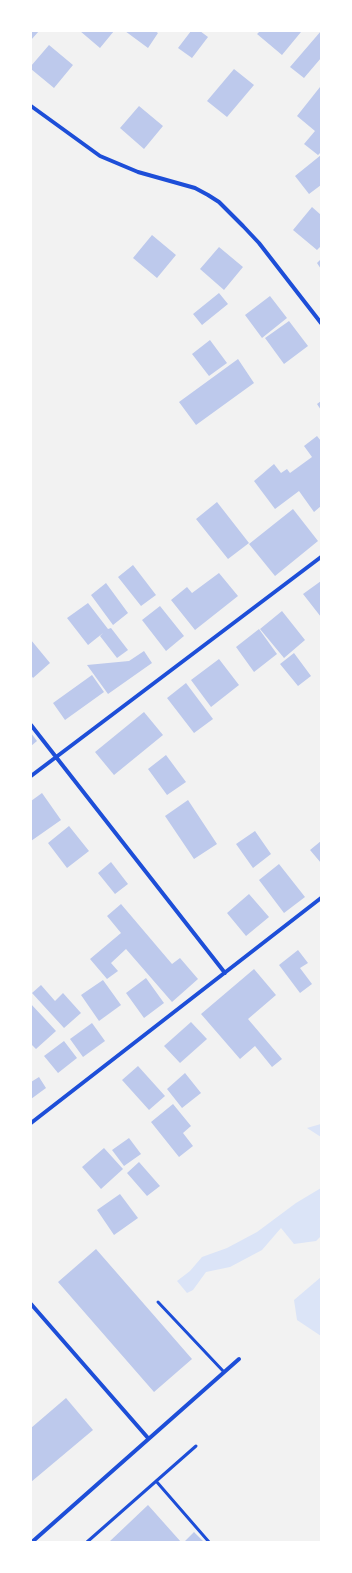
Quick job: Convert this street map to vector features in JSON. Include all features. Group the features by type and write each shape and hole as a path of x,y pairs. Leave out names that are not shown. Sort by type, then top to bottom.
{"street":[{"path":"31,106 100,156 138,172 195,188 219,202 259,244 321,323"},
{"path":"31,776 321,557"},
{"path":"31,725 225,973"},
{"path":"31,1123 321,898"},
{"path":"31,1304 148,1438"},
{"path":"32,1542 238,1359"}],"lane":[{"path":"158,1302 224,1372"},
{"path":"87,1542 196,1446"},
{"path":"156,1481 209,1542"}],"shaded area":[{"path":"321,1124 321,1137 307,1128"},
{"path":"321,1188 321,1236 316,1241 294,1244 281,1228 262,1250 230,1267 206,1272 193,1290 187,1293 177,1281 190,1271 202,1257 227,1248 257,1232 296,1203"},
{"path":"321,1277 321,1336 297,1320 294,1300"}],"building":[{"path":"31,31 39,31 31,40"},
{"path":"80,31 114,31 100,48"},
{"path":"125,31 155,31 158,33 148,48"},
{"path":"191,31 200,31 208,37 192,58 178,48"},
{"path":"260,31 301,32 282,55 257,34"},
{"path":"321,31 321,58 304,78 290,67"},
{"path":"49,45 73,65 54,88 31,69 31,66"},
{"path":"234,69 254,85 227,117 207,101"},
{"path":"320,87 321,152 318,155 304,144 315,131 297,116"},
{"path":"139,106 163,126 144,149 120,128"},
{"path":"321,155 321,185 309,194 295,176"},
{"path":"312,207 321,215 321,246 317,250 293,230"},
{"path":"152,235 176,255 157,278 133,258"},
{"path":"219,247 243,267 224,290 200,269"},
{"path":"321,259 321,269 317,263"},
{"path":"219,293 228,304 202,325 193,314"},
{"path":"270,296 287,318 262,338 245,315"},
{"path":"289,321 308,346 284,364 265,338"},
{"path":"210,340 227,363 209,376 192,354"},
{"path":"238,359 254,383 196,425 179,402"},
{"path":"321,401 321,410 317,404"},
{"path":"317,436 321,441 321,506 314,512 299,491 275,509 254,481 274,464 281,473 287,469 290,473 312,457 304,446"},
{"path":"217,502 249,543 228,559 196,519"},
{"path":"293,509 318,541 275,576 249,544"},
{"path":"133,565 156,595 141,606 118,577"},
{"path":"219,573 238,596 195,630 171,600 187,587 192,593"},
{"path":"321,581 321,617 303,594"},
{"path":"106,583 128,613 113,625 91,595"},
{"path":"88,603 108,629 111,628 128,650 117,658 100,636 103,633 88,645 67,618"},
{"path":"160,606 184,636 166,651 142,620"},
{"path":"282,611 305,640 284,658 260,629"},
{"path":"259,629 277,654 254,672 236,647"},
{"path":"31,640 50,663 33,678 31,675"},
{"path":"144,651 152,663 108,694 87,665 129,661"},
{"path":"294,653 311,676 298,686 280,664"},
{"path":"219,659 239,685 211,707 191,680"},
{"path":"92,675 104,692 65,720 53,703"},
{"path":"186,683 213,719 194,733 167,698"},
{"path":"144,712 163,735 114,775 95,752"},
{"path":"31,733 37,741 31,746"},
{"path":"166,755 186,782 167,795 148,769"},
{"path":"42,793 61,820 31,841 31,801"},
{"path":"188,800 217,844 194,859 165,816"},
{"path":"69,826 89,851 67,868 48,843"},
{"path":"255,831 271,854 253,868 236,844"},
{"path":"321,841 321,863 310,850"},
{"path":"111,862 128,884 115,894 98,873"},
{"path":"279,864 305,897 284,913 259,880"},
{"path":"249,894 269,917 246,936 227,913"},
{"path":"121,904 172,964 180,958 198,979 172,1002 126,949 111,963 118,971 107,979 90,959 121,933 107,916"},
{"path":"298,950 308,963 300,968 312,984 300,993 279,965"},
{"path":"254,969 276,995 248,1019 282,1059 272,1067 255,1046 240,1059 201,1014"},
{"path":"146,978 164,1003 144,1018 126,993"},
{"path":"103,980 121,1005 99,1021 81,995"},
{"path":"41,985 55,1001 63,993 81,1013 64,1028 32,993"},
{"path":"31,1004 56,1031 36,1049 31,1044"},
{"path":"191,1022 207,1039 180,1063 164,1046"},
{"path":"92,1023 105,1041 83,1057 70,1039"},
{"path":"64,1041 77,1058 58,1073 44,1056"},
{"path":"138,1066 165,1096 149,1110 122,1080"},
{"path":"185,1073 201,1093 182,1108 167,1089"},
{"path":"39,1077 46,1088 31,1099 31,1082"},
{"path":"173,1104 191,1126 183,1133 193,1146 179,1157 151,1122"},
{"path":"129,1138 141,1154 124,1166 112,1150"},
{"path":"104,1148 123,1169 101,1189 82,1167"},
{"path":"139,1162 160,1186 147,1196 127,1173"},
{"path":"120,1194 138,1218 114,1235 97,1210"},
{"path":"96,1249 192,1359 154,1392 58,1282"},
{"path":"66,1398 93,1430 31,1482 31,1428"},
{"path":"148,1505 181,1542 109,1542"},
{"path":"194,1532 204,1542 184,1542"}]}
